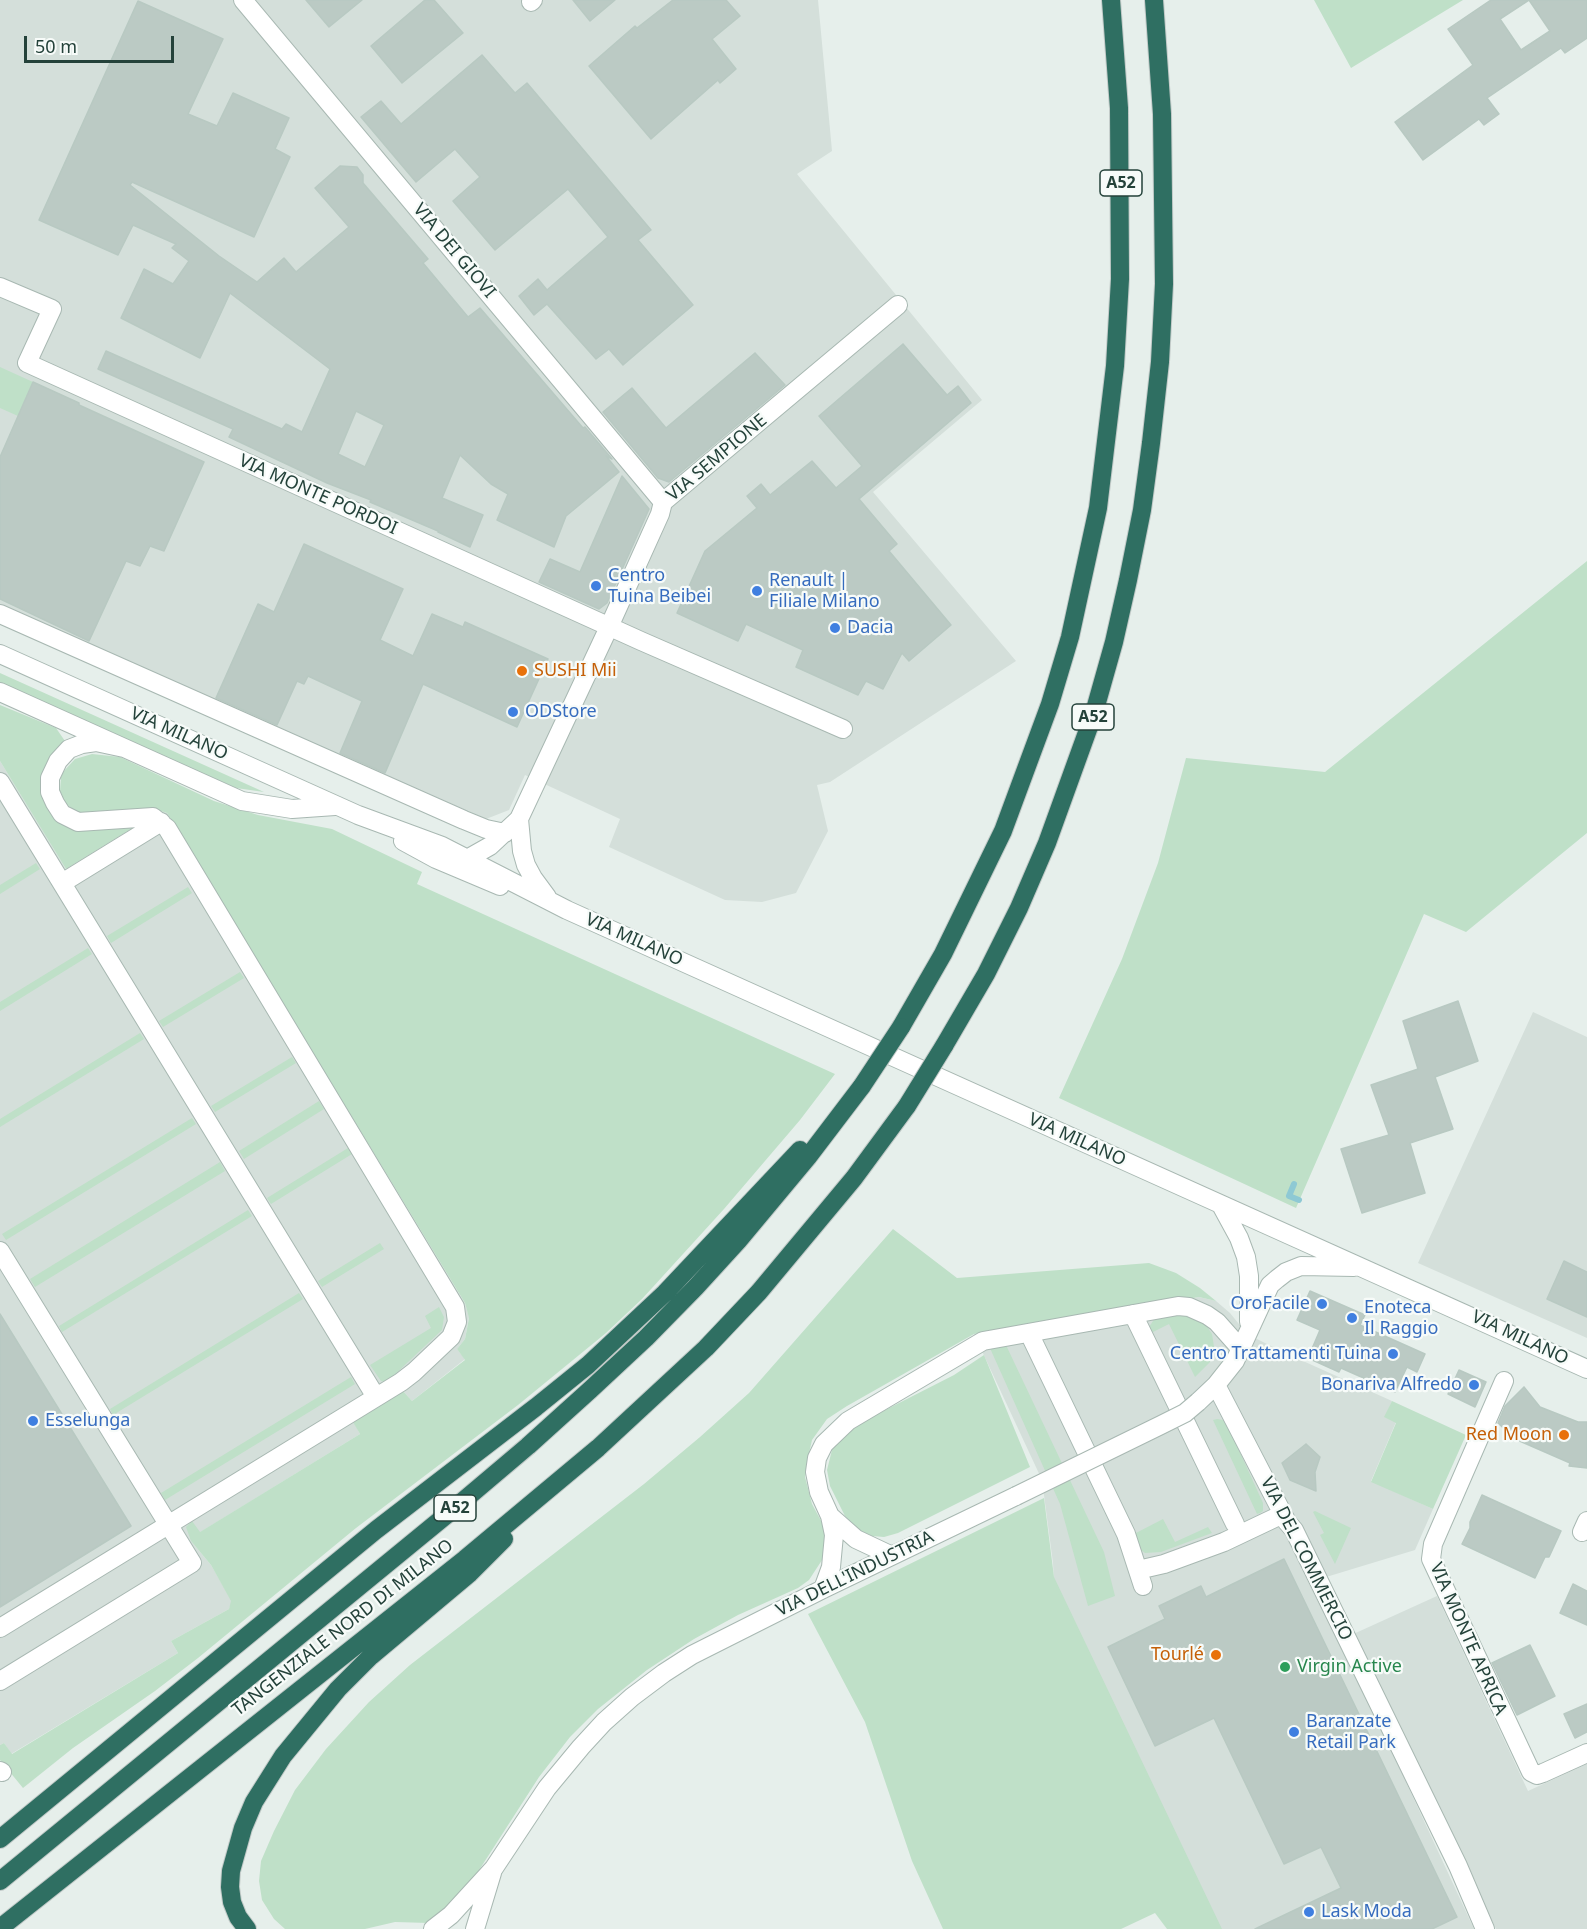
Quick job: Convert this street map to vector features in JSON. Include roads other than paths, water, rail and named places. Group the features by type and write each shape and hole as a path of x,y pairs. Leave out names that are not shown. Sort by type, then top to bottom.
{"highway":[{"name":"TANGENZIALE NORD DI MILANO","path":"0,1881 458,1505 646,1338 738,1241 808,1157 862,1086 902,1027 948,945 1003,831 1050,704 1070,637 1098,508 1115,366 1120,279 1119,108 1111,0"},
{"name":"TANGENZIALE NORD DI MILANO","path":"0,1928 465,1558 598,1448 706,1348 759,1292 854,1178 907,1106 944,1046 986,974 1047,843 1094,712 1114,642 1130,570 1142,510 1151,443 1160,362 1164,284 1162,114 1154,0"},
{"path":"0,1839 376,1530 588,1365 665,1293 862,1086"},
{"path":"247,1929 238,1917 232,1902 231,1871 243,1828 254,1802 283,1756 338,1689 370,1656 470,1573 598,1448"}],"street":[{"name":"VIA DEI GIOVI","path":"243,0 663,502"},
{"name":"VIA MONTE PORDOI","path":"0,286 52,309 27,363 609,627 843,729"},
{"name":"VIA SEMPIONE","path":"467,859 489,846 519,819 609,627 660,514 663,502 898,305"},
{"path":"0,614 464,820 486,829 505,833"},
{"name":"VIA MILANO","path":"0,654 337,805 436,859 478,878 559,906"},
{"path":"0,692 242,801 292,809 337,805"},
{"path":"0,1628 414,1372 451,1337 457,1322 455,1307 167,828 153,818 78,822 62,814 55,803 50,778 58,761 69,749 75,745 96,742 124,748"},
{"path":"0,782 376,1397"},
{"name":"VIA MILANO","path":"358,815 442,846 559,906 1587,1369"},
{"path":"519,819 522,851 526,865 533,878 559,906"},
{"path":"62,883 161,822"},
{"name":"VIA DELL'INDUSTRIA","path":"1221,1205 1239,1238 1246,1257 1249,1276 1249,1327"},
{"path":"0,1251 192,1563 0,1681"},
{"name":"VIA DELL'INDUSTRIA","path":"433,1929 452,1915 494,1868 547,1788 600,1727 632,1697 692,1655 890,1555 1185,1413 1216,1385 1235,1361 1270,1285 1286,1272 1300,1266 1362,1267"},
{"path":"823,1589 831,1567 834,1535 830,1516 819,1492 815,1472 817,1458 824,1444 848,1421 983,1341 1178,1306 1198,1310 1217,1323 1241,1349"},
{"path":"1133,1314 1235,1524"},
{"path":"1029,1333 1126,1534 1140,1578 1164,1564 1224,1542 1283,1514"},
{"name":"VIA MONTE APRICA","path":"1504,1382 1432,1544 1431,1560 1531,1772 1537,1775 1543,1773 1587,1753"},
{"name":"VIA DEL COMMERCIO","path":"1216,1385 1283,1514 1299,1540 1458,1866 1485,1929"},
{"path":"830,1516 856,1539 890,1555"},
{"name":"VIA DELL'INDUSTRIA","path":"476,1929 494,1868"}],"waterway":[{"path":"1294,1184 1289,1196 1299,1200"}],"place":[{"name":"Centro Tuina Beibei","path":"596,586"},
{"name":"Renault | Filiale Milano","path":"757,591"},
{"name":"Dacia","path":"835,628"},
{"name":"SUSHI Mii","path":"522,671"},
{"name":"ODStore","path":"513,712"},
{"name":"OroFacile","path":"1322,1304"},
{"name":"Enoteca Il Raggio","path":"1352,1318"},
{"name":"Centro Trattamenti Tuina","path":"1393,1354"},
{"name":"Bonariva Alfredo","path":"1474,1385"},
{"name":"Esselunga","path":"33,1421"},
{"name":"Red Moon","path":"1564,1435"},
{"name":"Tourlé","path":"1216,1655"},
{"name":"Virgin Active","path":"1285,1667"},
{"name":"Baranzate Retail Park","path":"1294,1732"},
{"name":"Lask Moda","path":"1309,1912"}]}
